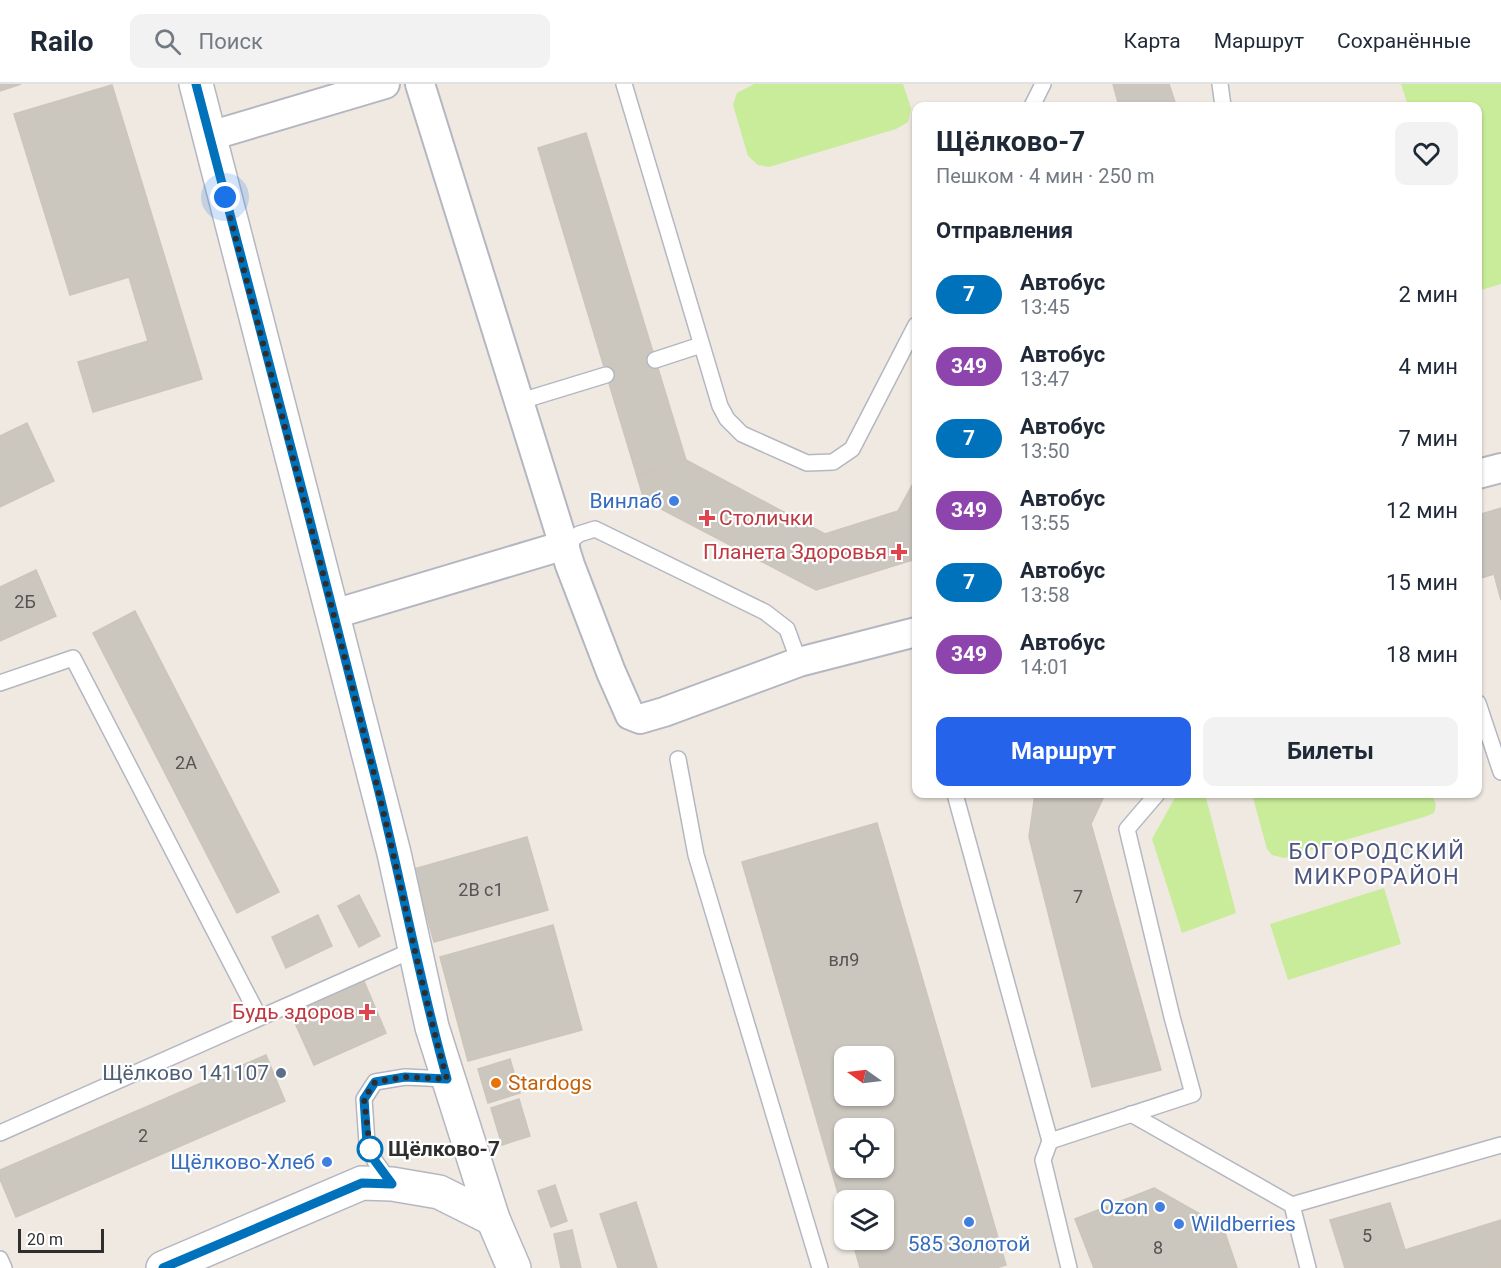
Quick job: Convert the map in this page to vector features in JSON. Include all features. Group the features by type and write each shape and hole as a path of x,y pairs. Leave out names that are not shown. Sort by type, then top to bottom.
{"street":[{"path":"196,84 334,614 394,853 447,1079 492,1219 514,1268"},
{"path":"210,136 385,84"},
{"path":"420,84 565,545 611,672 630,715 640,718 664,712 799,662 912,633"},
{"path":"1482,473 1501,468"},
{"path":"334,614 565,545"},
{"path":"163,1268 362,1183 392,1184 439,1192 492,1219"}],"lane":[{"path":"624,84 720,406 727,419 742,435 807,464 832,462 852,449 912,334"},
{"path":"1034,102 1043,84"},
{"path":"1220,84 1222,102"},
{"path":"655,360 701,345"},
{"path":"521,401 606,375"},
{"path":"565,545 579,534 595,529 765,612 787,629 799,662"},
{"path":"0,683 73,658 259,1017"},
{"path":"1482,715 1501,772"},
{"path":"678,759 696,855 820,1268"},
{"path":"956,798 1050,1141 1043,1161 1069,1268"},
{"path":"1050,1141 1193,1094 1127,830 1154,798"},
{"path":"0,1133 415,949"},
{"path":"392,1184 375,1161 367,1143 364,1099 375,1082 405,1077 447,1079"},
{"path":"1131,1114 1292,1204 1501,1145"},
{"path":"1292,1204 1308,1268"},
{"path":"0,1259 4,1268"}],"green space":[{"path":"754,84 903,84 911,108 908,122 896,129 769,167 758,165 748,156 733,105 737,93"},
{"path":"1401,84 1501,84 1501,284 1482,290 1482,102 1407,102"},
{"path":"1175,798 1206,798 1236,913 1182,933 1152,839"},
{"path":"1253,798 1433,798 1436,805 1434,813 1424,817 1284,858 1272,855 1267,849"},
{"path":"1384,888 1401,944 1288,980 1270,924"}],"building":[{"path":"0,84 21,84 0,91"},
{"path":"1113,84 1169,84 1175,102 1118,102"},
{"path":"112,85 202,379 93,412 78,362 148,341 129,277 70,295 14,114"},
{"path":"586,133 686,460 637,476 538,148"},
{"path":"27,423 54,481 0,507 0,436"},
{"path":"686,460 825,534 898,511 912,485 912,560 816,590 644,500 637,476"},
{"path":"1501,508 1501,600 1494,574 1482,578 1482,514"},
{"path":"36,570 56,616 0,641 0,587"},
{"path":"135,611 279,892 237,913 93,633"},
{"path":"1034,798 1103,798 1091,824 1161,1070 1092,1087 1029,837"},
{"path":"877,823 1006,1265 996,1268 860,1268 855,1250 894,1250 894,1190 837,1190 742,862"},
{"path":"527,837 548,910 434,942 414,869"},
{"path":"359,895 380,936 359,947 338,906"},
{"path":"318,915 332,946 286,968 272,937"},
{"path":"553,925 582,1030 468,1061 440,957"},
{"path":"363,979 386,1033 314,1065 290,1012"},
{"path":"266,1055 285,1101 16,1217 0,1179 0,1170"},
{"path":"510,1059 520,1093 488,1103 478,1069"},
{"path":"519,1099 530,1136 502,1145 491,1108"},
{"path":"555,1185 567,1221 551,1227 538,1191"},
{"path":"1154,1188 1223,1227 1237,1268 1094,1268 1075,1219"},
{"path":"636,1202 657,1268 618,1268 600,1214"},
{"path":"1390,1203 1405,1250 1501,1220 1501,1268 1345,1268 1330,1220"},
{"path":"572,1230 581,1268 561,1268 554,1234"}],"bus line":[{"name":"7","path":"163,1268 362,1183 392,1184 375,1161 367,1143 364,1099 375,1082 405,1077 447,1079 432,1027 394,853 334,614 196,84"}],"place":[{"name":"Винлаб","path":"674,501"},
{"name":"Столички","path":"707,518"},
{"name":"Планета Здоровья","path":"899,552"},
{"name":"Будь здоров","path":"367,1012"},
{"name":"Щёлково 141107","path":"281,1073"},
{"name":"Stardogs","path":"496,1083"},
{"name":"Щёлково-7","path":"370,1149"},
{"name":"Щёлково-Хлеб","path":"327,1162"},
{"name":"Ozon","path":"1160,1207"},
{"name":"585 Золотой","path":"969,1222"},
{"name":"Wildberries","path":"1179,1224"}],"district":[{"name":"БОГОРОДСКИЙ МИКРОРАЙОН","path":"1377,864"}],"route":[{"path":"225,197 334,614 394,853 432,1027 447,1079 405,1077 375,1082 364,1099 367,1143 370,1149"}]}
